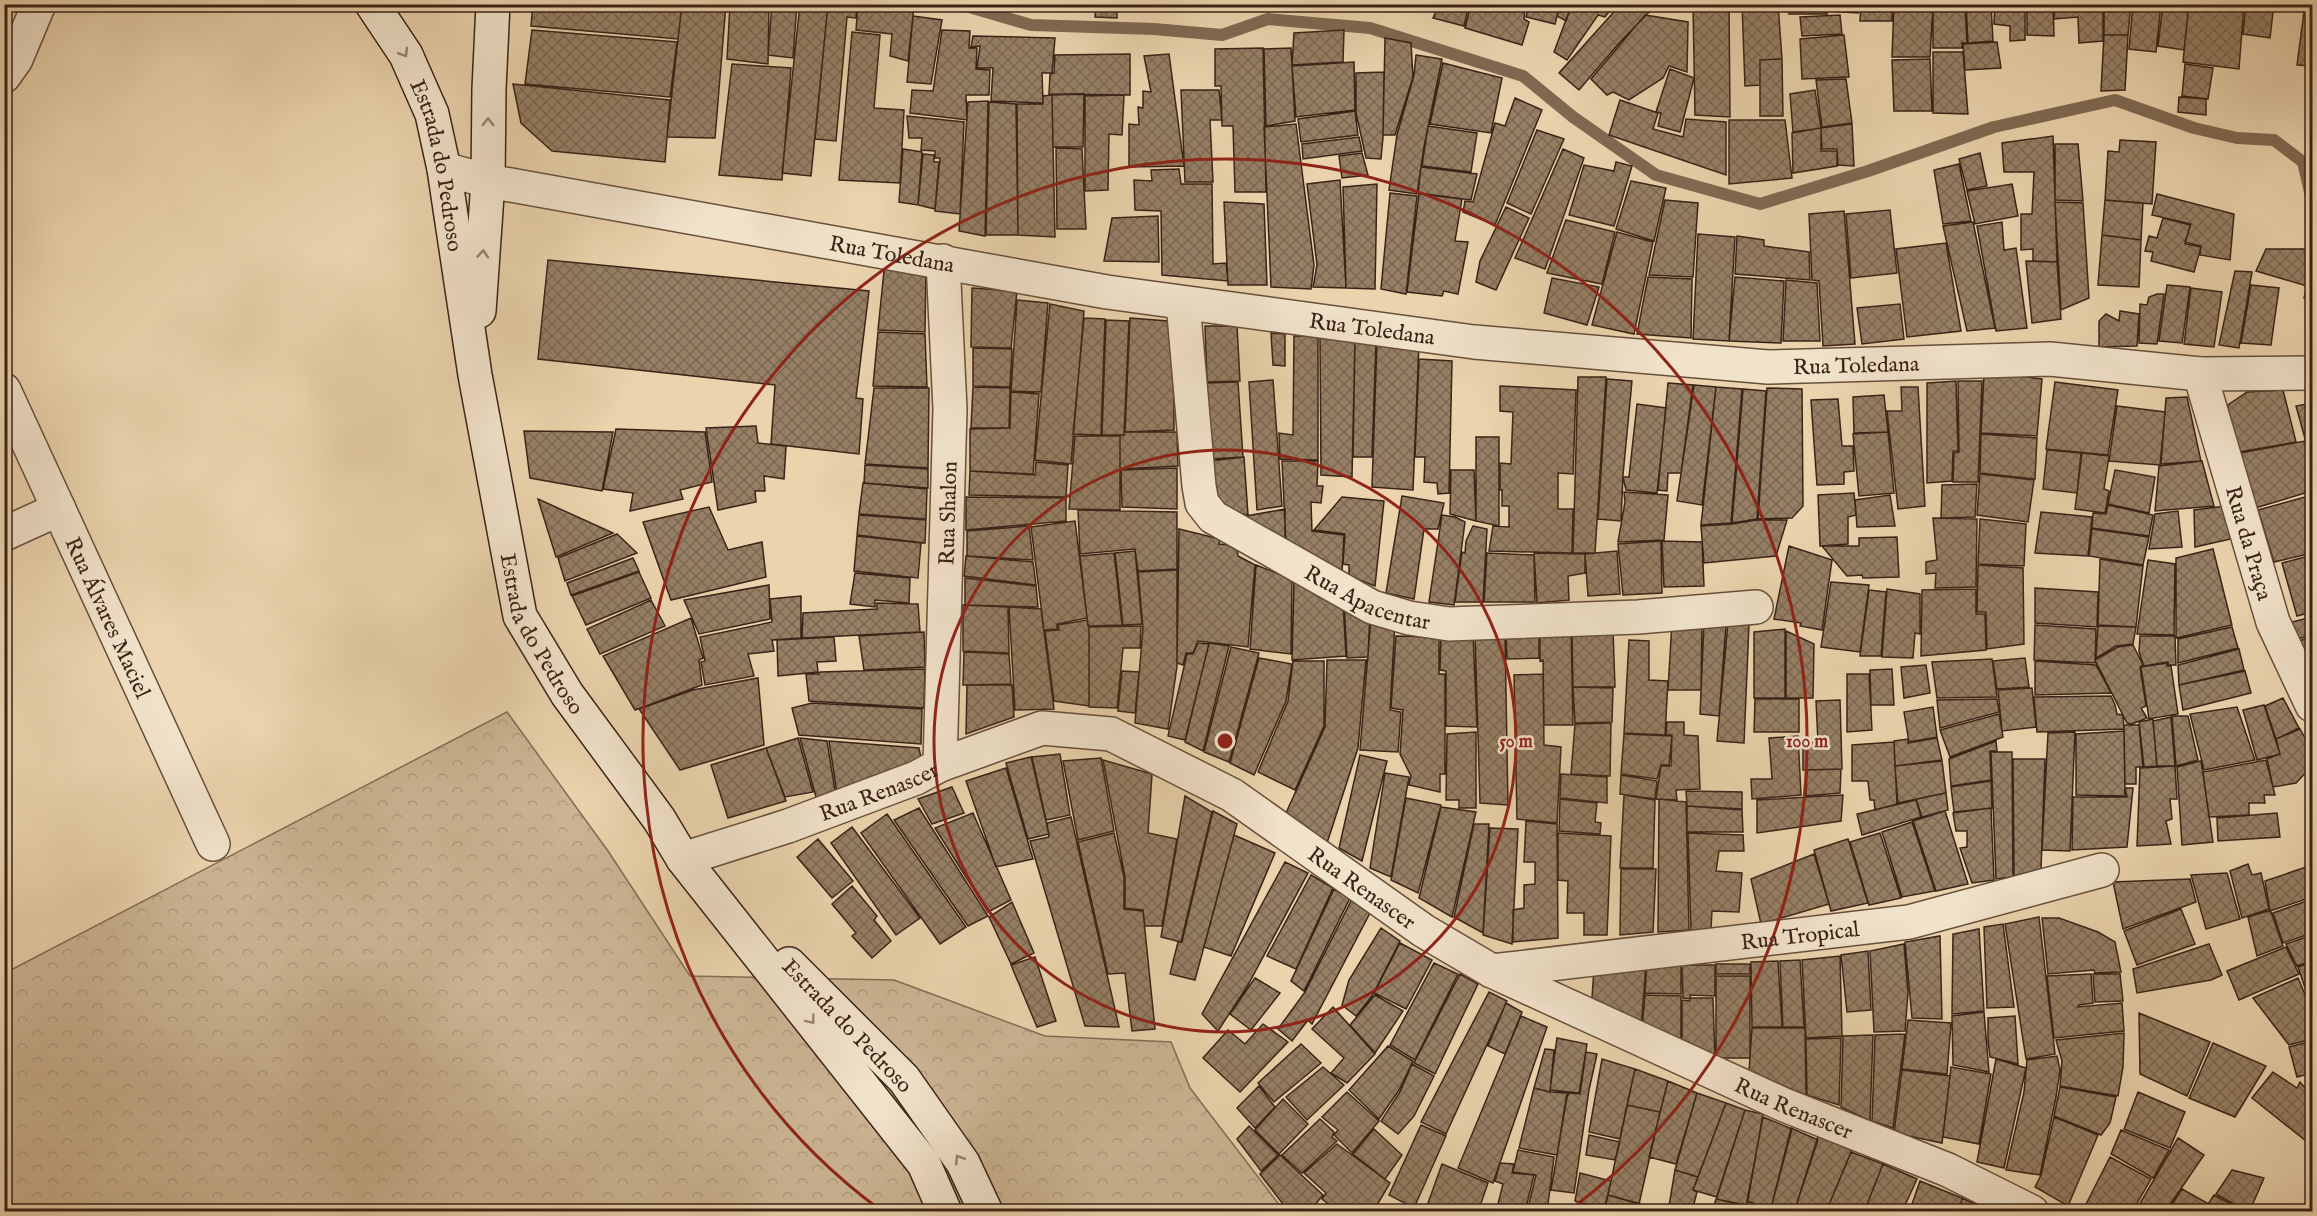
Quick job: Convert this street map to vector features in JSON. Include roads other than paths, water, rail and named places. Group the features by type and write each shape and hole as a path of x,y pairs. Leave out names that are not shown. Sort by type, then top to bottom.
{"street":[{"path":"4,76 16,59 39,4"},
{"name":"Estrada do Pedroso","path":"372,4 406,55 432,114 444,169 475,375 520,616 567,694 659,819 683,859 924,1164 945,1212"},
{"name":"Estrada do Pedroso","path":"475,375 488,181 493,4"},
{"name":"Rua Toledana","path":"444,169 488,181 1107,292 1474,342 1768,367 2050,359 2200,374 2313,373"},
{"name":"Rua Shalon","path":"940,765 950,409 943,261"},
{"name":"Rua Apacentar","path":"1183,303 1202,503 1213,517 1372,607 1408,618 1449,624 1638,617 1756,607"},
{"name":"Rua da Praça","path":"2200,374 2273,622 2313,705"},
{"name":"Rua Álvares Maciel","path":"4,390 213,844"},
{"path":"4,534 59,509"},
{"name":"Rua Renascer","path":"683,859 788,826 916,778 940,765 1042,728 1111,734 1232,795 1424,931 1492,971 1782,1104 1948,1170 2032,1212"},
{"name":"Estrada do Pedroso","path":"683,859 904,1079 963,1163 986,1212"},
{"name":"Rua Tropical","path":"1492,971 1909,922 2102,870"}],"waterway":[{"path":"959,4 1031,25 1154,29 1222,35 1268,19 1370,28 1523,76 1573,117 1656,175 1760,204 1868,171 1994,127 2115,100 2194,128 2237,138 2274,140 2303,162 2312,201"}]}
